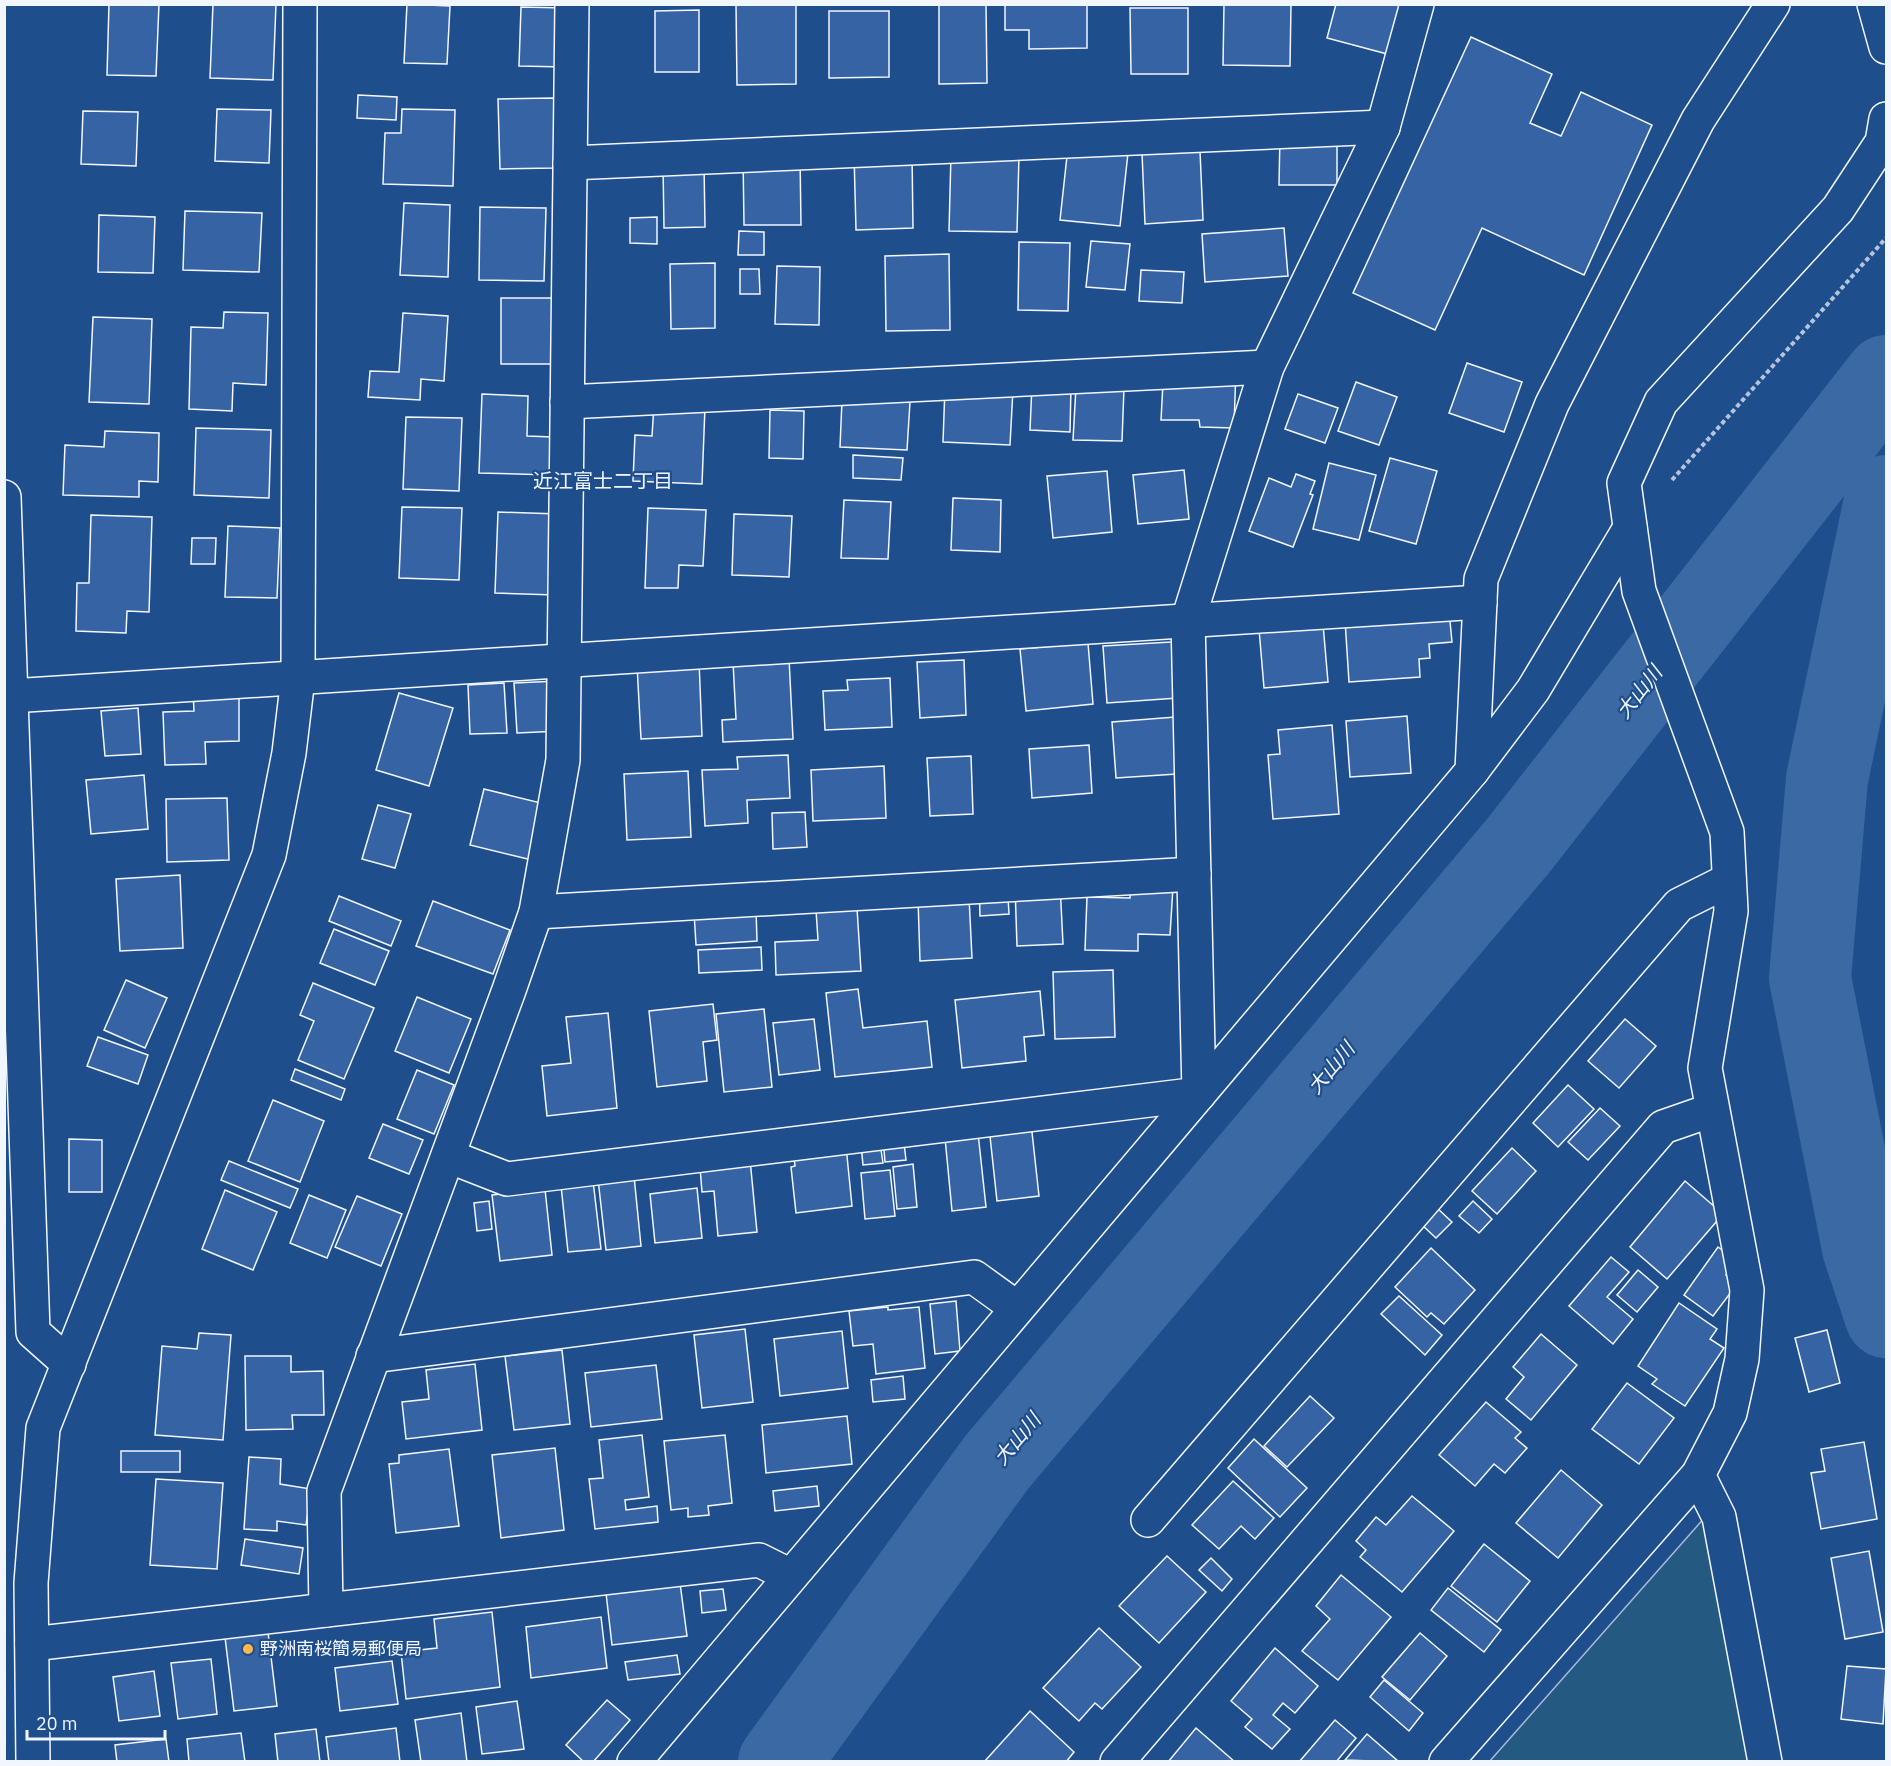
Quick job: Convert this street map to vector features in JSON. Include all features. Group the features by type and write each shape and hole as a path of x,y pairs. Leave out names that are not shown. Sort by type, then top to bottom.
{"street":[{"path":"33,1761 32,1583 44,1428 269,855 289,753 298,678 300,4"},
{"path":"326,1610 324,1491 536,912 563,760 572,4"},
{"path":"1199,1094 1188,620 1268,367 1383,127 1417,4"},
{"path":"1472,771 1481,579 1552,404 1698,120 1773,4"},
{"path":"1874,4 1887,47"},
{"path":"1446,1761 1698,1475 1730,1413 1742,1359 1747,1290 1705,1068 1731,911 1726,832 1639,591 1624,483 1661,402 1838,209 1882,142 1887,119"},
{"path":"570,163 1383,127"},
{"path":"567,402 1268,367"},
{"path":"4,497 33,1332 69,1364"},
{"path":"634,1761 1472,771 1533,690 1630,528"},
{"path":"11,696 1480,602"},
{"path":"536,912 1194,874"},
{"path":"1148,1520 1679,905 1729,880"},
{"path":"448,1156 507,1179 1199,1094"},
{"path":"1117,1761 1663,1126 1712,1110"},
{"path":"374,1356 974,1276 1017,1308"},
{"path":"1698,1475 1719,1517 1765,1761"},
{"path":"32,1644 759,1560 791,1576"}],"path":[{"path":"1630,528 1887,238"}],"shaded area":[{"path":"1706,1516 1760,1761 1489,1762"}],"building":[{"path":"109,4 159,4 156,76 107,75"},
{"path":"213,4 276,4 273,80 210,78"},
{"path":"407,4 450,6 447,64 404,63"},
{"path":"736,4 796,4 796,84 737,85"},
{"path":"939,4 986,4 987,83 939,84"},
{"path":"1005,4 1087,4 1087,48 1029,49 1029,30 1005,30"},
{"path":"1224,4 1291,4 1290,66 1223,65"},
{"path":"1336,4 1405,4 1391,55 1327,38"},
{"path":"521,7 567,8 565,67 519,66"},
{"path":"1130,8 1188,8 1188,74 1131,74"},
{"path":"699,10 699,72 655,72 655,11"},
{"path":"829,11 889,11 889,77 829,78"},
{"path":"1471,37 1552,74 1530,123 1561,136 1581,92 1652,125 1584,275 1482,228 1435,330 1353,293"},
{"path":"358,95 397,97 396,120 357,118"},
{"path":"554,98 555,168 500,169 498,99"},
{"path":"217,109 271,110 269,163 215,161"},
{"path":"402,109 455,110 453,186 383,184 385,133 401,133"},
{"path":"83,111 138,112 136,166 81,164"},
{"path":"1280,134 1337,134 1337,185 1279,185"},
{"path":"1068,147 1128,153 1120,226 1060,220"},
{"path":"1200,151 1203,220 1145,224 1142,153"},
{"path":"912,153 913,228 856,230 854,154"},
{"path":"951,154 1019,155 1017,232 949,231"},
{"path":"743,157 800,157 801,225 744,225"},
{"path":"704,164 705,227 664,228 663,165"},
{"path":"404,203 450,205 448,277 400,275"},
{"path":"480,207 546,208 544,281 479,280"},
{"path":"185,211 262,213 259,272 183,270"},
{"path":"99,215 155,217 153,273 98,272"},
{"path":"657,217 657,244 630,243 630,218"},
{"path":"1284,228 1288,276 1205,282 1202,234"},
{"path":"739,231 764,232 764,255 738,255"},
{"path":"1091,241 1130,244 1125,290 1086,287"},
{"path":"1019,242 1070,243 1068,311 1018,310"},
{"path":"949,254 950,330 886,331 885,256"},
{"path":"715,263 715,328 671,329 670,264"},
{"path":"777,266 820,267 819,325 775,324"},
{"path":"740,269 759,269 760,294 740,294"},
{"path":"1141,270 1184,272 1182,303 1139,301"},
{"path":"501,298 556,298 556,364 501,364"},
{"path":"224,312 268,313 266,385 233,383 232,411 189,409 191,327 223,328"},
{"path":"403,313 448,316 444,381 421,379 420,400 368,397 370,371 399,372"},
{"path":"93,317 152,319 149,404 89,402"},
{"path":"1467,363 1522,382 1504,432 1449,413"},
{"path":"1164,364 1236,367 1234,428 1200,427 1199,420 1161,420"},
{"path":"1356,382 1397,397 1379,445 1338,431"},
{"path":"1032,384 1071,386 1070,432 1030,430"},
{"path":"945,387 1013,389 1010,445 943,442"},
{"path":"1076,387 1124,388 1122,441 1073,440"},
{"path":"482,394 528,396 527,436 553,437 551,475 479,473"},
{"path":"1298,394 1338,408 1325,443 1285,429"},
{"path":"842,400 910,402 907,450 840,447"},
{"path":"654,405 705,407 702,484 633,481 635,435 652,436"},
{"path":"770,410 804,411 803,459 769,458"},
{"path":"406,417 462,418 459,491 403,489"},
{"path":"196,428 271,430 269,498 194,495"},
{"path":"105,431 159,433 158,482 139,481 139,497 63,495 65,445 104,447"},
{"path":"853,455 903,458 901,480 853,478"},
{"path":"1390,458 1437,471 1416,544 1369,531"},
{"path":"1329,463 1376,475 1359,540 1313,529"},
{"path":"1184,470 1189,519 1138,524 1133,475"},
{"path":"1107,471 1112,532 1053,538 1047,476"},
{"path":"1296,474 1315,481 1310,494 1313,495 1293,547 1249,531 1269,478 1291,487"},
{"path":"953,498 1001,500 1000,552 951,550"},
{"path":"844,500 891,502 888,559 841,558"},
{"path":"402,507 462,508 459,580 399,578"},
{"path":"648,508 706,510 703,566 679,565 678,588 645,588"},
{"path":"498,512 558,514 555,595 495,593"},
{"path":"734,514 792,516 789,577 732,575"},
{"path":"91,515 152,517 149,612 127,611 126,633 76,631 77,583 89,583"},
{"path":"228,526 280,528 277,598 225,597"},
{"path":"192,538 216,538 215,564 191,564"},
{"path":"1449,611 1452,642 1429,644 1430,658 1419,659 1420,677 1349,682 1345,620"},
{"path":"1323,624 1328,682 1264,688 1259,629"},
{"path":"1188,641 1192,697 1107,703 1103,646"},
{"path":"1088,643 1093,704 1026,711 1020,649"},
{"path":"789,658 793,739 723,742 722,720 736,719 733,662"},
{"path":"964,660 966,715 920,718 917,662"},
{"path":"699,661 702,736 641,739 637,665"},
{"path":"890,678 892,727 825,730 823,691 848,690 847,680"},
{"path":"558,681 560,731 517,733 514,683"},
{"path":"504,683 507,733 470,734 468,685"},
{"path":"193,692 239,692 239,741 205,742 206,764 165,765 163,712 194,711"},
{"path":"399,693 453,708 429,786 376,770"},
{"path":"138,708 141,754 105,756 101,711"},
{"path":"1188,716 1192,773 1116,778 1112,722"},
{"path":"1407,716 1411,773 1350,777 1346,721"},
{"path":"1332,725 1339,814 1273,819 1268,755 1280,754 1278,730"},
{"path":"1089,745 1092,793 1032,798 1029,749"},
{"path":"788,755 790,798 747,800 748,823 705,826 702,770 738,769 737,757"},
{"path":"971,756 973,814 930,816 927,758"},
{"path":"884,766 886,818 813,821 811,770"},
{"path":"688,771 691,837 627,840 624,774"},
{"path":"144,775 148,829 91,834 86,780"},
{"path":"484,789 545,804 532,860 470,845"},
{"path":"227,798 229,860 167,862 166,799"},
{"path":"378,805 411,814 395,868 362,859"},
{"path":"805,812 807,847 773,849 772,813"},
{"path":"1131,868 1174,871 1170,935 1138,934 1138,951 1085,950 1087,897 1130,898"},
{"path":"180,875 183,948 120,951 116,879"},
{"path":"1007,880 1009,914 980,916 979,882"},
{"path":"1060,884 1063,944 1017,946 1015,886"},
{"path":"339,896 401,921 391,946 329,921"},
{"path":"969,897 972,958 920,961 918,899"},
{"path":"433,901 510,930 493,974 416,946"},
{"path":"857,908 861,971 776,975 775,942 818,940 816,910"},
{"path":"756,909 757,941 696,945 694,912"},
{"path":"334,929 389,951 375,985 320,963"},
{"path":"761,947 762,970 699,973 698,950"},
{"path":"1113,970 1115,1037 1055,1039 1053,972"},
{"path":"126,980 167,998 145,1048 104,1030"},
{"path":"313,983 374,1008 344,1079 298,1060 314,1021 300,1015"},
{"path":"858,989 863,1028 927,1021 932,1067 835,1077 826,993"},
{"path":"1040,991 1044,1035 1024,1037 1026,1061 962,1068 955,1000"},
{"path":"417,997 471,1019 449,1073 395,1051"},
{"path":"713,1004 717,1040 703,1042 707,1081 657,1087 649,1011"},
{"path":"764,1009 772,1087 724,1092 716,1014"},
{"path":"608,1013 617,1108 547,1116 542,1066 571,1063 566,1017"},
{"path":"814,1019 820,1070 779,1075 773,1023"},
{"path":"1625,1019 1656,1046 1619,1088 1588,1061"},
{"path":"98,1037 148,1055 138,1084 87,1066"},
{"path":"295,1069 345,1089 341,1100 291,1080"},
{"path":"417,1070 454,1085 434,1134 397,1119"},
{"path":"1568,1085 1594,1109 1558,1147 1533,1123"},
{"path":"273,1100 324,1121 300,1182 248,1161"},
{"path":"1600,1108 1620,1126 1588,1160 1568,1142"},
{"path":"1031,1123 1039,1196 997,1201 989,1127"},
{"path":"383,1124 423,1140 409,1174 369,1158"},
{"path":"978,1133 986,1207 952,1211 945,1138"},
{"path":"903,1135 906,1160 885,1162 883,1138"},
{"path":"845,1136 852,1206 796,1213 791,1167 795,1166 792,1142"},
{"path":"69,1139 102,1140 102,1192 69,1192"},
{"path":"880,1143 883,1163 863,1165 861,1145"},
{"path":"1512,1148 1536,1171 1497,1214 1472,1191"},
{"path":"749,1149 757,1232 718,1236 714,1191 702,1192 699,1155"},
{"path":"229,1161 298,1189 290,1208 221,1180"},
{"path":"913,1164 917,1207 897,1209 893,1167"},
{"path":"633,1166 641,1246 606,1250 597,1170"},
{"path":"890,1170 895,1216 865,1219 861,1173"},
{"path":"592,1172 601,1249 568,1252 560,1176"},
{"path":"1685,1181 1723,1214 1667,1279 1630,1247"},
{"path":"697,1188 702,1238 655,1243 650,1194"},
{"path":"545,1189 552,1255 500,1261 492,1195"},
{"path":"225,1190 277,1212 253,1270 202,1249"},
{"path":"309,1195 346,1210 327,1258 290,1243"},
{"path":"357,1196 402,1214 381,1266 335,1247"},
{"path":"489,1201 492,1229 477,1231 474,1203"},
{"path":"1473,1201 1492,1219 1479,1233 1459,1216"},
{"path":"1437,1208 1452,1222 1436,1238 1422,1225"},
{"path":"1718,1247 1736,1260 1726,1275 1738,1283 1713,1316 1684,1295"},
{"path":"1431,1248 1475,1290 1444,1324 1431,1313 1427,1317 1395,1287"},
{"path":"1611,1257 1629,1272 1607,1297 1633,1319 1613,1344 1569,1306"},
{"path":"1638,1270 1658,1287 1637,1312 1617,1295"},
{"path":"1399,1296 1442,1335 1425,1355 1381,1314"},
{"path":"956,1301 960,1351 935,1354 930,1304"},
{"path":"1679,1303 1717,1329 1710,1339 1724,1348 1685,1406 1652,1384 1657,1379 1638,1366"},
{"path":"888,1307 888,1310 919,1307 925,1368 876,1374 873,1344 853,1346 849,1311"},
{"path":"745,1329 753,1402 702,1408 694,1335"},
{"path":"1827,1330 1840,1383 1809,1392 1795,1338"},
{"path":"842,1331 848,1388 780,1396 774,1339"},
{"path":"199,1333 231,1335 223,1440 155,1435 162,1346 197,1349"},
{"path":"1541,1334 1577,1365 1531,1420 1506,1399 1524,1377 1513,1367"},
{"path":"562,1350 570,1424 514,1430 505,1356"},
{"path":"245,1356 291,1356 291,1372 323,1371 324,1415 292,1415 293,1429 246,1430"},
{"path":"475,1364 482,1430 406,1439 402,1402 429,1399 426,1370"},
{"path":"656,1365 662,1419 591,1427 585,1373"},
{"path":"903,1376 905,1399 873,1402 871,1380"},
{"path":"1627,1383 1674,1418 1639,1464 1592,1429"},
{"path":"1310,1396 1334,1418 1287,1467 1264,1446"},
{"path":"1486,1402 1521,1432 1515,1438 1527,1448 1505,1473 1494,1464 1475,1486 1439,1455"},
{"path":"847,1416 852,1464 766,1473 762,1425"},
{"path":"642,1435 649,1497 625,1500 626,1510 657,1506 658,1522 595,1529 589,1479 603,1478 599,1440"},
{"path":"725,1435 732,1503 708,1506 709,1515 688,1517 688,1508 671,1510 664,1441"},
{"path":"1254,1439 1307,1488 1280,1517 1228,1468"},
{"path":"1864,1442 1877,1519 1821,1529 1811,1473 1825,1471 1821,1449"},
{"path":"555,1448 564,1530 501,1538 492,1455"},
{"path":"449,1449 459,1526 396,1533 389,1464 399,1463 399,1455"},
{"path":"121,1451 180,1451 180,1472 121,1472"},
{"path":"249,1457 281,1459 280,1484 311,1489 306,1525 277,1521 277,1531 244,1529"},
{"path":"1561,1470 1602,1505 1558,1558 1516,1523"},
{"path":"156,1479 223,1483 217,1569 150,1565"},
{"path":"1233,1481 1274,1518 1255,1539 1241,1526 1219,1549 1192,1525"},
{"path":"817,1486 819,1506 775,1511 773,1491"},
{"path":"1412,1496 1454,1531 1402,1592 1360,1557 1366,1550 1356,1541 1376,1517 1386,1525"},
{"path":"245,1539 303,1548 299,1574 241,1565"},
{"path":"1484,1544 1530,1581 1497,1622 1451,1586"},
{"path":"1869,1551 1883,1632 1845,1639 1831,1558"},
{"path":"1167,1556 1206,1592 1159,1643 1119,1606"},
{"path":"1211,1558 1232,1579 1222,1591 1199,1570"},
{"path":"1341,1575 1391,1617 1338,1680 1302,1651 1330,1619 1316,1606"},
{"path":"680,1583 687,1636 612,1645 606,1593"},
{"path":"1448,1588 1501,1630 1484,1652 1431,1610"},
{"path":"723,1589 726,1610 702,1613 700,1591"},
{"path":"492,1612 500,1687 406,1699 401,1652 437,1648 434,1619"},
{"path":"601,1617 607,1668 531,1678 526,1627"},
{"path":"267,1624 277,1706 234,1711 224,1629"},
{"path":"1099,1628 1141,1667 1102,1709 1095,1703 1079,1721 1043,1688"},
{"path":"1420,1633 1447,1656 1410,1700 1382,1677"},
{"path":"1275,1648 1318,1686 1295,1713 1283,1703 1273,1715 1290,1729 1272,1749 1245,1727 1252,1719 1231,1701"},
{"path":"677,1655 680,1674 628,1680 625,1662"},
{"path":"211,1659 217,1714 178,1719 171,1663"},
{"path":"392,1661 398,1704 340,1711 335,1668"},
{"path":"1847,1666 1886,1669 1883,1724 1841,1719"},
{"path":"154,1671 160,1716 119,1721 113,1677"},
{"path":"1384,1680 1423,1713 1409,1731 1370,1697"},
{"path":"607,1700 630,1720 593,1762 584,1762 566,1745"},
{"path":"517,1701 524,1749 482,1754 476,1707"},
{"path":"1030,1711 1074,1752 1066,1762 984,1762"},
{"path":"461,1713 467,1762 421,1762 415,1720"},
{"path":"1335,1720 1356,1738 1336,1762 1299,1762"},
{"path":"396,1728 400,1762 329,1762 326,1737"},
{"path":"1196,1728 1235,1762 1168,1762"},
{"path":"316,1729 320,1762 278,1762 275,1734"},
{"path":"241,1733 245,1762 189,1762 187,1739"},
{"path":"1367,1734 1399,1762 1345,1760"},
{"path":"166,1739 169,1762 117,1762 115,1745"}],"waterway":[{"name":"大山川","path":"779,1762 997,1462 1518,846 1886,376"},
{"path":"1886,496 1827,779 1810,978 1863,1248 1886,1317"}],"place":[{"name":"野洲南桜簡易郵便局","path":"248,1649"}],"district":[{"name":"近江富士二丁目","path":"603,481"}]}
